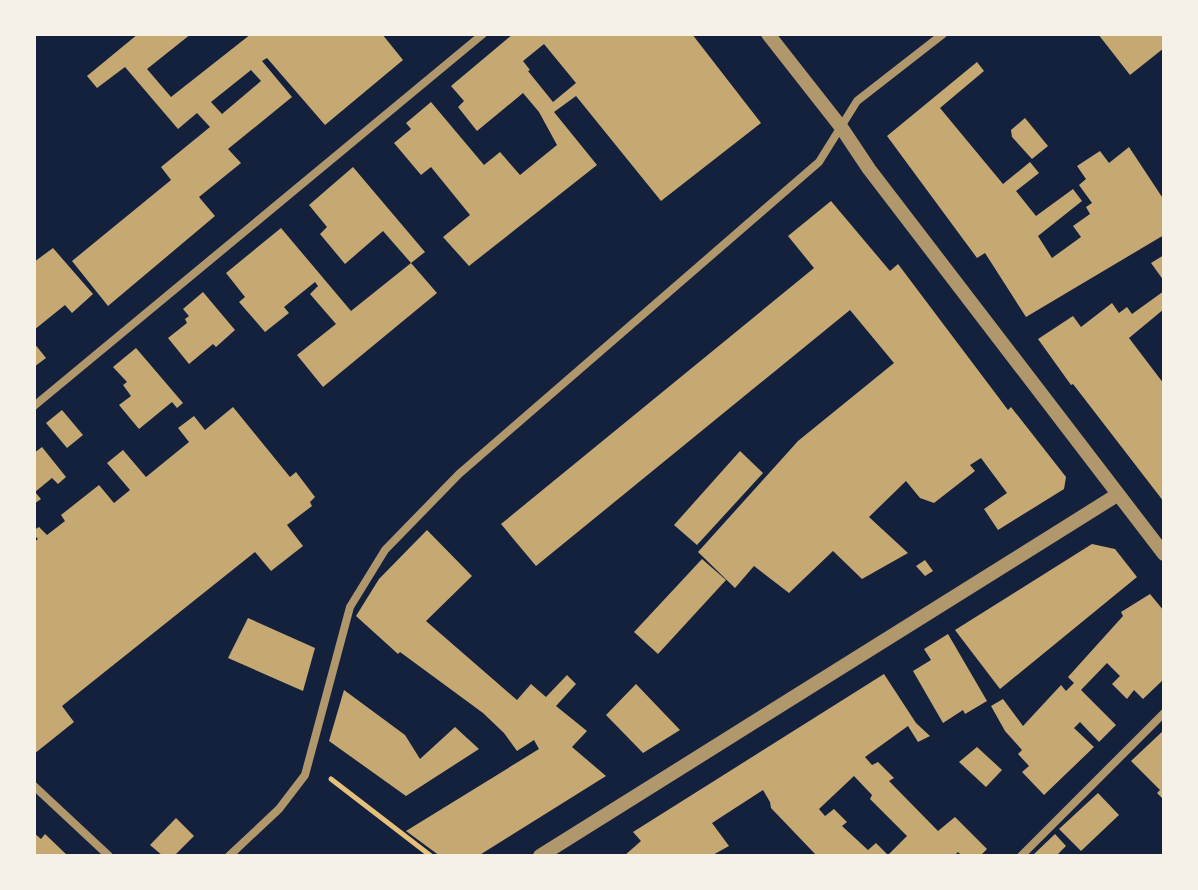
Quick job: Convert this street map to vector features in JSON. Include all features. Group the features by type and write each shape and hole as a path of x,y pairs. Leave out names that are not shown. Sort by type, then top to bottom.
{"street":[{"path":"34,406 483,34"},
{"path":"768,34 1164,554"},
{"path":"229,856 279,809 305,775 350,607 385,550 459,474 819,162 857,101 943,34"},
{"path":"540,856 1117,495"},
{"path":"1021,856 1164,713"},
{"path":"34,786 109,856"}],"path":[{"path":"320,771 431,856"}],"building":[{"path":"138,34 191,34 147,69 171,97 251,34 382,34 403,60 325,125 267,58 262,61 292,97 228,149 241,163 199,197 215,216 108,306 72,261 171,180 161,167 210,127 197,113 178,129 125,67 97,88 87,76","holes":["251,70 261,81 222,114 211,102"]},
{"path":"513,34 692,34 761,123 661,201 576,96 554,112 597,165 469,266 443,237 470,215 431,167 421,175 394,143 411,129 406,123 431,102 484,165 500,152 520,175 557,145 539,112 523,93 477,131 458,107 464,101 451,86","holes":["544,44 576,83 553,102 523,61"]},
{"path":"1098,34 1164,34 1164,48 1130,75"},
{"path":"977,62 984,71 940,108 1003,184 1030,162 1039,173 1016,191 1036,216 1073,189 1082,201 1038,236 1052,258 1081,237 1073,226 1090,214 1086,207 1092,203 1079,185 1086,179 1077,166 1100,151 1109,163 1129,147 1164,200 1164,235 1026,317 985,253 977,258 887,136"},
{"path":"1025,118 1048,146 1032,159 1012,137 1011,130"},
{"path":"353,167 425,252 411,263 383,231 345,264 320,234 327,227 309,205"},
{"path":"831,201 890,271 898,264 1008,410 1011,407 1066,477 1064,489 998,530 984,509 1007,493 981,458 970,465 975,471 934,503 920,498 906,481 869,517 908,553 862,579 833,551 789,593 754,566 735,588 698,552 798,441 894,363 850,310 536,566 501,524 814,268 788,236"},
{"path":"281,228 351,311 411,263 437,293 323,387 297,355 336,324 310,294 318,286 315,282 284,307 289,313 265,332 239,302 245,297 226,273"},
{"path":"53,248 93,294 72,313 65,305 34,330 34,262"},
{"path":"1164,255 1164,281 1151,263"},
{"path":"1164,291 1164,309 1129,338 1164,384 1164,502 1038,339 1073,316 1081,327 1112,303 1119,313 1127,307 1132,314"},
{"path":"203,292 235,330 189,364 168,338 187,323 185,319 189,316 183,309"},
{"path":"34,343 46,358 34,367"},
{"path":"136,348 183,403 177,408 172,402 139,429 119,405 131,396 123,385 127,382 113,367"},
{"path":"233,407 290,477 296,472 315,497 310,502 312,506 287,525 303,546 271,571 255,552 62,706 74,722 34,754 34,542 38,539 34,530 39,527 47,535 65,521 61,515 99,485 114,503 130,490 107,463 123,450 146,477 189,442 178,428 194,416 205,430"},
{"path":"62,410 83,435 67,448 46,423"},
{"path":"42,447 66,477 58,484 52,478 35,492 41,499 34,504 34,453"},
{"path":"740,451 763,473 697,545 674,525"},
{"path":"427,530 472,576 426,621 517,700 531,684 546,697 567,675 576,684 556,706 587,731 572,747 606,776 478,856 440,856 406,831 539,749 534,740 517,751 483,713 400,652 398,654 356,616 379,579"},
{"path":"1092,544 1115,549 1137,577 1000,689 955,630"},
{"path":"702,559 726,580 658,654 634,632"},
{"path":"925,560 933,571 925,576 916,566"},
{"path":"1150,594 1164,611 1164,679 1143,699 1134,690 1127,699 1112,684 1120,676 1107,663 1081,690 1116,725 1099,742 1080,722 1074,728 1094,747 1044,795 1022,772 1029,766 1018,754 1022,750 1005,731 991,706 1003,699 1023,726 1061,685 1066,691 1074,683 1068,677 1123,616 1121,612"},
{"path":"248,618 315,648 303,691 228,658"},
{"path":"948,634 987,701 965,714 963,710 943,723 913,671 931,660 924,649"},
{"path":"884,674 916,723 930,736 918,742 908,726 865,757 872,765 878,762 894,778 889,781 938,831 955,817 987,849 980,856 962,856 958,852 954,856 817,856 771,808 763,790 712,823 729,846 711,856 624,856 641,841 633,832","holes":["854,776 872,795 870,799 907,836 888,855 876,843 868,850 842,826 847,822 834,809 825,816 819,809"]},
{"path":"636,684 680,730 643,753 606,715"},
{"path":"344,690 405,735 420,759 455,727 479,749 406,796 329,741"},
{"path":"1164,730 1164,800 1157,793 1160,790 1131,761"},
{"path":"977,747 1002,770 986,787 959,762"},
{"path":"1098,793 1119,815 1081,851 1059,829"},
{"path":"176,818 194,836 174,856 163,856 150,845"},
{"path":"34,833 41,839 45,834 68,856 34,856"},
{"path":"1055,834 1066,846 1056,856 1032,856"}]}
